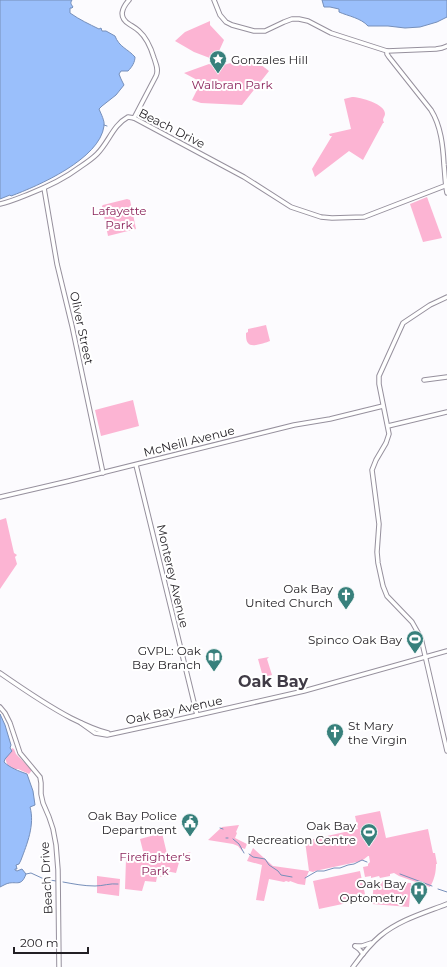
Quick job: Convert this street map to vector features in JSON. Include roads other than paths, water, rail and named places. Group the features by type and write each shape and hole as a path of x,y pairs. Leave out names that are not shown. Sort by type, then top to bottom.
{"street":[{"path":"129,0 123,8 123,17 127,23 137,28 141,32 149,44 158,71 134,118"},
{"path":"214,0 220,15 226,22 258,32 265,31 292,19 299,19 308,21 331,33 387,51 436,49 447,46"},
{"path":"387,51 389,58 433,114 438,127 443,150 447,193"},
{"name":"Beach Drive","path":"0,204 44,188 61,180 89,161 102,149 122,120 128,117 134,118 244,176 291,207 326,217 364,217 446,185"},
{"name":"Oliver Street","path":"44,188 58,264 103,473"},
{"path":"447,297 430,305 403,323 379,376 379,384 389,434 384,448 376,460 372,470 379,524 377,552 378,563 383,586 387,596 412,622 422,638 447,752"},
{"path":"424,380 447,376"},
{"name":"McNeill Avenue","path":"0,497 136,465 294,425 330,419 383,406"},
{"path":"388,426 447,412"},
{"name":"Monterey Avenue","path":"136,465 197,715"},
{"name":"Oak Bay Avenue","path":"81,723 95,733 113,733 304,691 447,651"},
{"path":"0,673 52,708 95,729 113,733"},
{"name":"Beach Drive","path":"0,707 10,723 20,753 40,777 43,803 50,818 53,830 58,870 59,967"},
{"path":"353,967 374,942 386,932 419,914 447,904"},
{"path":"363,954 355,946 374,942"}],"water":[{"path":"0,0 72,0 71,4 73,7 70,8 70,13 99,29 101,28 102,31 106,31 115,36 121,45 135,57 131,68 128,71 121,71 119,74 124,85 116,95 99,109 104,126 100,138 92,149 66,170 23,191 0,199"},
{"path":"322,0 447,0 447,17 437,22 420,27 405,28 368,26 358,19 339,12 339,9 324,7"},
{"path":"0,714 5,725 12,751 4,762 12,768 27,774 33,791 35,805 30,807 32,821 26,848 19,864 16,865 17,869 15,869 17,871 22,869 26,874 22,881 18,883 10,883 0,887"}],"waterway":[{"path":"233,839 239,844 244,853"},
{"path":"249,854 253,857 265,859 269,865 281,875 292,877"},
{"path":"305,878 317,871 340,868 362,860 367,862"},
{"path":"26,874 31,873 44,879 56,881"},
{"path":"400,874 432,886"},
{"path":"63,882 91,886 118,884"},
{"path":"438,889 447,892"}],"place":[{"name":"Gonzales Hill","path":"218,74"},
{"name":"Oak Bay United Church","path":"346,610"},
{"name":"Spinco Oak Bay","path":"415,654"},
{"name":"GVPL: Oak Bay Branch","path":"214,672"},
{"name":"St Mary the Virgin","path":"335,747"},
{"name":"Oak Bay Police Department","path":"190,837"},
{"name":"Oak Bay Recreation Centre","path":"369,847"},
{"name":"Oak Bay Optometry","path":"419,905"}],"district":[{"name":"Oak Bay","path":"273,681"}],"park label":[{"name":"Walbran Park","path":"232,84"},
{"name":"Lafayette Park","path":"119,217"},
{"name":"Firefighter's Park","path":"155,863"}]}
